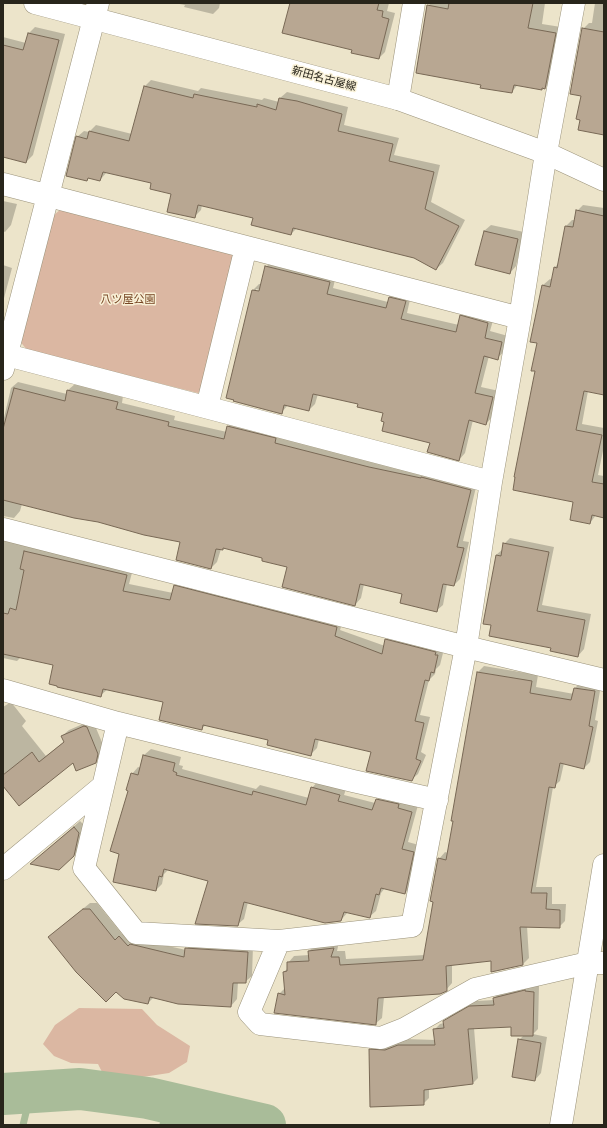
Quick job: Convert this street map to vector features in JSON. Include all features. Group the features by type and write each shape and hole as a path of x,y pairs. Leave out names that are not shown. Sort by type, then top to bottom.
{"street":[{"name":"新田名古屋線","path":"35,3 96,10 398,99 546,153 604,180"},
{"path":"398,99 414,3"},
{"path":"118,723 84,868 136,934 279,941 412,926 466,647 546,153 574,3"},
{"path":"96,10 4,360 207,407 492,482"},
{"path":"3,184 520,318"},
{"path":"207,407 246,247"},
{"path":"3,529 466,647 604,680"},
{"path":"3,690 118,723 437,800"},
{"path":"3,869 103,786"},
{"path":"561,1122 596,963 604,865"},
{"path":"279,941 249,1012 260,1024 382,1038 404,1029 475,989 596,963"}],"green space":[{"name":"八ツ屋公園","path":"62,208 230,250 236,261 205,385 198,393 27,350 19,340 53,216"},
{"path":"79,1008 142,1009 157,1025 190,1046 187,1062 169,1073 136,1078 105,1078 98,1064 71,1063 54,1056 43,1044 55,1025"}],"building":[{"path":"290,3 379,3 377,10 383,11 382,17 389,19 379,59 351,53 352,50 282,33"},
{"path":"449,3 533,3 528,28 556,33 545,89 542,88 542,90 514,85 512,93 480,88 481,85 416,73 427,5 448,9"},
{"path":"582,28 604,32 604,135 578,130 580,120 576,119 581,96 570,94"},
{"path":"28,33 59,40 26,163 3,157 3,45 23,50"},
{"path":"144,86 193,98 194,94 257,107 257,104 276,110 279,98 297,101 342,114 338,131 393,144 389,161 434,172 425,209 459,226 436,270 414,258 293,228 291,235 251,225 253,218 198,205 195,218 167,212 171,194 150,189 151,183 103,172 100,181 88,178 87,181 66,176 76,136 87,139 89,131 129,141"},
{"path":"576,210 604,216 604,395 584,391 576,430 602,435 592,482 604,484 604,518 592,515 590,524 570,520 573,502 513,490 514,477 535,371 531,371 537,343 530,342 542,285 550,287 554,267 557,268 565,226 573,227"},
{"path":"484,231 518,239 510,274 475,265"},
{"path":"265,266 330,282 327,294 386,308 389,297 406,301 401,319 456,332 460,315 488,323 485,338 502,342 498,360 484,356 475,393 493,397 486,425 469,420 459,461 427,452 430,443 382,431 384,422 381,421 383,413 357,407 358,404 313,394 309,411 284,405 282,414 226,398 252,290 259,291"},
{"path":"14,388 65,401 67,390 118,402 116,409 169,422 168,426 224,439 227,426 276,438 275,443 369,467 421,477 471,490 457,547 464,548 454,586 443,584 437,612 400,603 402,594 360,584 355,606 282,587 287,567 262,561 262,558 223,548 223,550 216,549 211,569 176,560 180,542 144,535 98,522 74,518 3,500 3,429"},
{"path":"503,543 549,552 537,611 585,620 578,657 550,651 551,648 489,636 491,625 483,624 496,555 501,556"},
{"path":"24,551 127,575 123,591 170,600 174,585 337,627 335,636 382,654 385,639 436,652 435,655 438,655 434,673 431,672 429,681 425,680 415,721 424,723 416,759 421,761 412,781 366,771 371,752 315,739 311,756 267,745 268,740 203,725 202,730 159,720 163,702 103,689 101,697 49,684 53,665 3,654 3,613 8,614 10,608 16,610 24,570 20,569"},
{"path":"477,672 532,681 530,693 571,700 574,688 595,691 589,726 593,727 584,769 560,763 555,788 549,787 531,893 547,893 546,909 560,910 560,928 520,927 523,965 491,972 491,961 446,966 447,991 440,994 378,998 376,1025 274,1013 278,993 285,995 283,972 287,971 287,962 309,961 308,951 334,948 331,957 339,957 340,965 423,960 433,902 430,901 438,858 446,860 453,821 451,821"},
{"path":"84,726 87,727 98,754 96,763 76,771 73,763 19,806 3,786 3,775 32,752 39,762 64,742 61,736"},
{"path":"143,755 175,763 173,771 177,773 176,775 252,795 253,791 306,805 311,787 340,795 338,801 372,810 376,799 399,804 398,808 412,812 402,849 414,852 405,894 381,888 379,895 376,894 370,918 344,912 341,921 325,923 244,902 238,926 195,924 208,881 164,869 162,877 159,876 156,891 113,882 119,854 110,851 128,791 126,790 131,773 138,775"},
{"path":"74,827 79,833 74,856 59,870 30,864"},
{"path":"83,909 90,909 115,940 119,936 128,946 130,944 184,957 185,948 248,952 246,983 233,983 231,1007 178,1004 150,997 148,1004 124,999 116,992 106,1002 76,972 48,937"},
{"path":"525,990 534,992 533,1036 511,1036 511,1027 468,1029 473,1084 424,1090 424,1105 370,1107 369,1049 385,1050 398,1045 435,1045 433,1029 444,1028 443,1021 469,1006 494,1005 493,998"},
{"path":"518,1039 541,1043 535,1081 512,1077"}],"waterway":[{"path":"3,1094 80,1089 148,1098 265,1125"},
{"path":"23,1125 31,1092"},
{"path":"163,1125 167,1103"}]}
